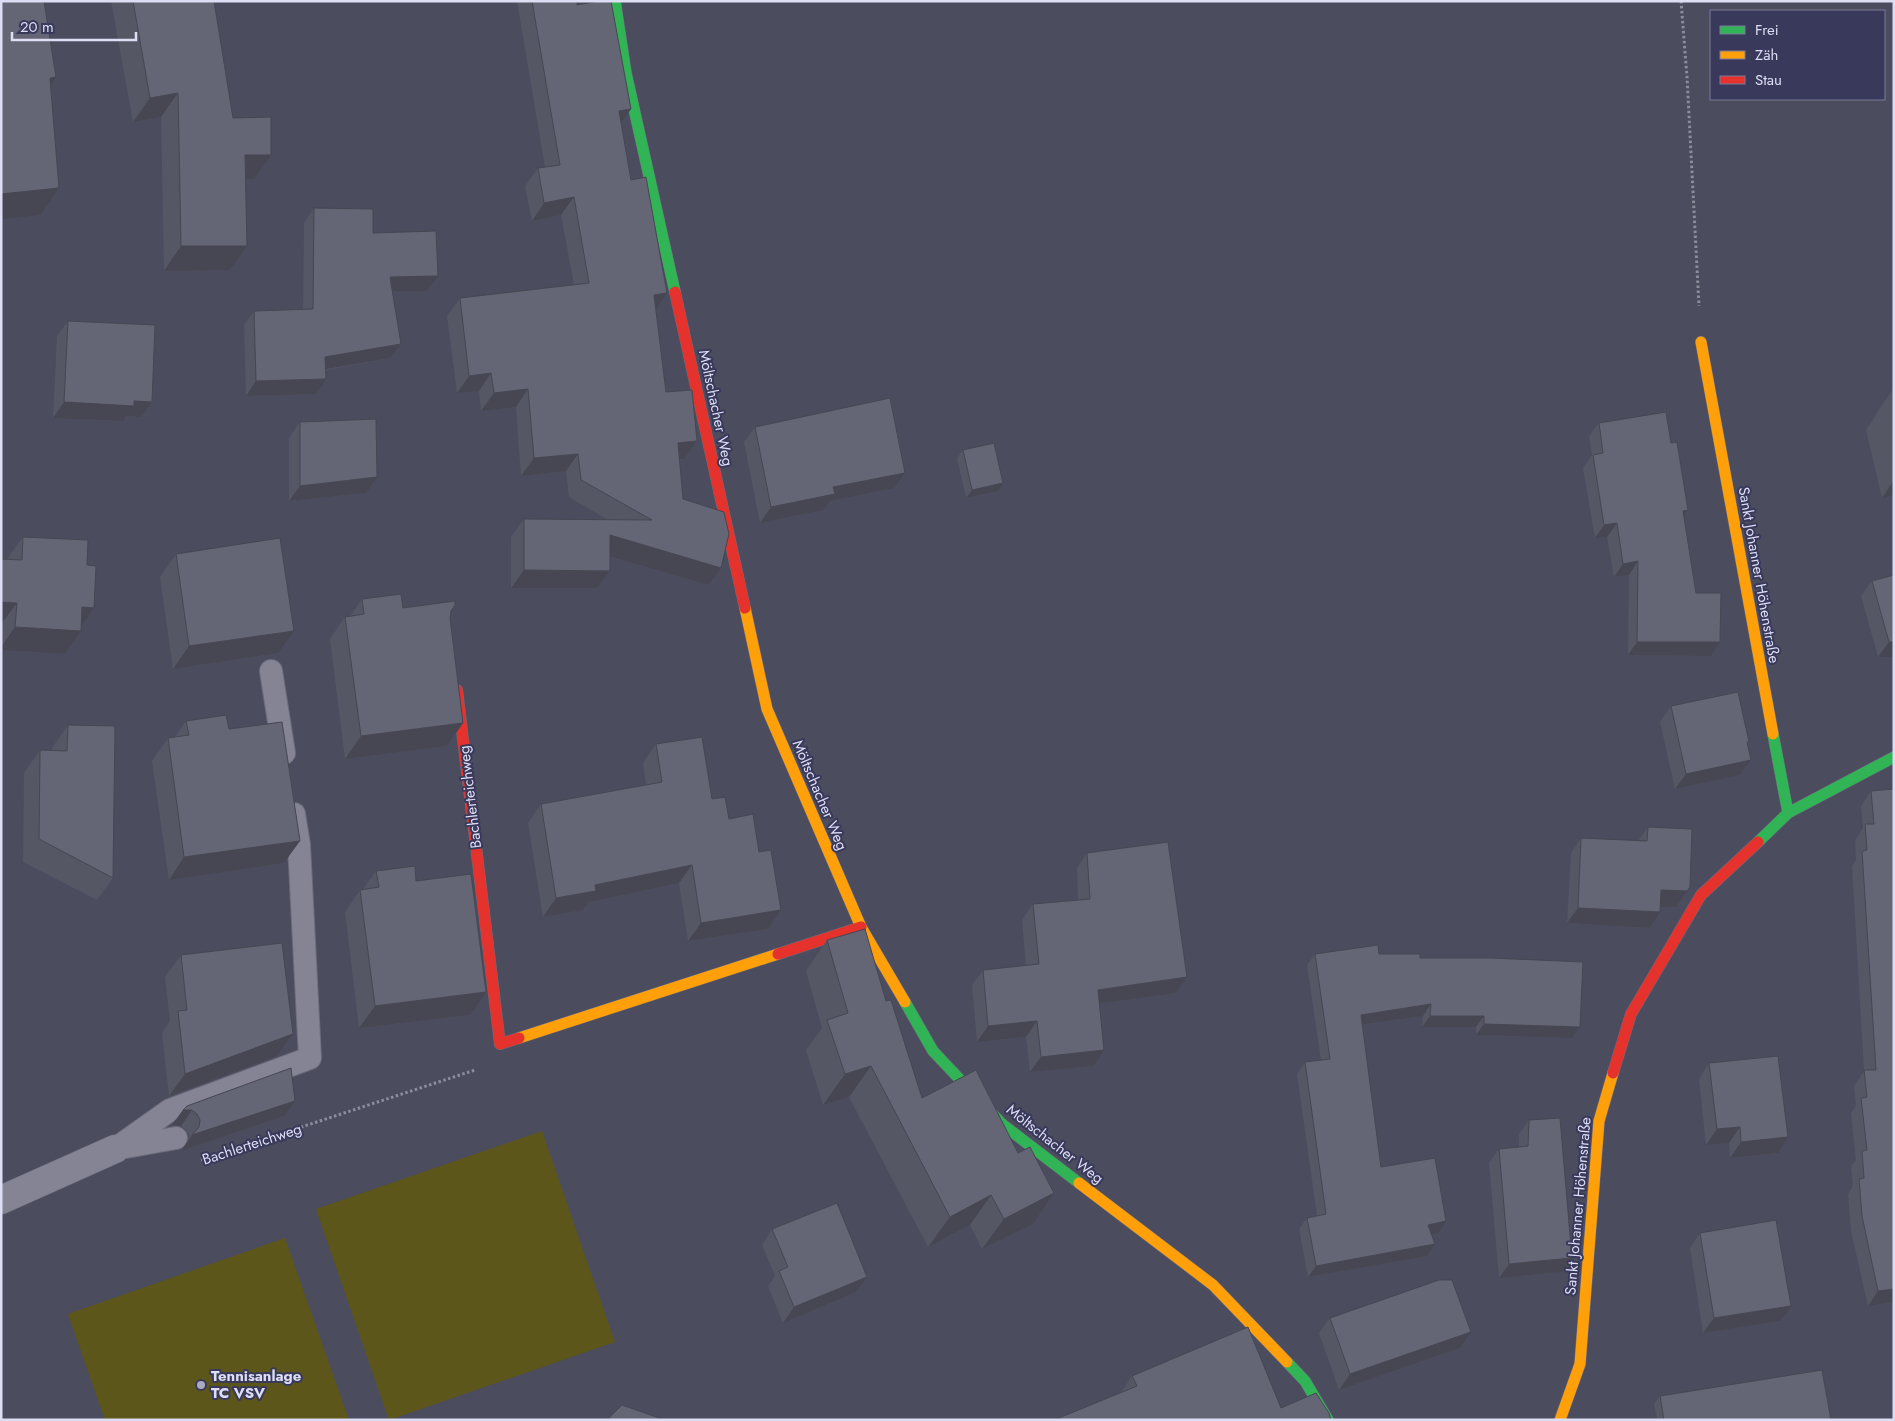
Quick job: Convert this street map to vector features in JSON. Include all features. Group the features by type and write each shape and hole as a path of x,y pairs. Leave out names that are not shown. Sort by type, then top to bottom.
{"street":[{"name":"Möltschacher Weg","path":"615,1 626,73 767,709 861,927 934,1051 1002,1124 1213,1285 1305,1381 1328,1420"},
{"name":"Sankt Johanner Höhenstraße","path":"1701,342 1788,813"},
{"name":"Bachlerteichweg","path":"455,678 500,1044"},
{"name":"Sankt Johanner Höhenstraße","path":"1560,1420 1580,1364 1599,1121 1632,1014 1701,895 1788,813 1894,757"},
{"path":"500,1044 861,927"},
{"path":"1,1200 114,1149"}],"lane":[{"path":"114,1149 170,1110 310,1058 299,845 271,671"},
{"path":"114,1149 176,1138"}],"path":[{"path":"1681,1 1687,77 1701,342"},
{"name":"Bachlerteichweg","path":"199,1161 496,1063 500,1044"}],"shaded area":[{"path":"542,1131 615,1342 389,1420 316,1209"},
{"path":"285,1238 349,1420 105,1420 68,1314"}],"building":[{"path":"1,1 44,1 56,77 50,78 59,188 1,194"},
{"path":"133,1 214,1 233,118 271,117 271,155 245,155 247,246 181,246 178,93 150,98"},
{"path":"532,1 577,1 577,5 611,1 631,109 619,111 631,180 646,177 667,293 654,295 666,392 692,390 697,441 678,443 683,499 724,512 729,534 721,568 610,535 610,571 524,570 524,519 652,520 581,480 578,454 534,458 528,389 494,393 491,373 469,376 460,298 589,283 574,197 544,203 538,168 560,165"},
{"path":"314,208 373,209 373,233 436,231 438,276 390,277 401,344 325,357 326,379 256,381 254,311 313,309"},
{"path":"68,321 155,325 152,402 134,401 134,406 64,402"},
{"path":"890,398 905,473 833,487 835,494 771,507 755,427"},
{"path":"1666,412 1671,443 1677,442 1688,510 1683,511 1696,593 1721,593 1720,642 1637,642 1638,561 1623,564 1617,523 1604,525 1593,455 1603,453 1599,423"},
{"path":"376,419 377,477 300,486 300,422"},
{"path":"994,443 1003,483 972,490 963,450"},
{"path":"23,537 88,540 87,565 96,566 94,608 82,607 81,631 15,627 17,603 1,602 1,559 22,560"},
{"path":"280,538 294,631 189,646 176,554"},
{"path":"1894,575 1894,642 1889,642 1872,581"},
{"path":"401,594 403,608 455,601 450,618 463,723 361,736 345,617 364,614 362,599"},
{"path":"1738,692 1751,760 1686,774 1671,706"},
{"path":"226,715 229,729 282,722 300,841 184,857 168,738 189,735 186,721"},
{"path":"68,725 115,726 113,878 39,839 40,750 67,751"},
{"path":"702,737 712,799 725,797 729,819 753,814 759,852 771,850 781,910 701,923 692,865 595,885 596,891 556,898 541,804 662,782 656,744"},
{"path":"1894,789 1894,1289 1878,1291 1862,1216 1859,1179 1864,1178 1862,1151 1867,1150 1861,1098 1867,1097 1864,1070 1876,1070 1862,851 1867,850 1865,824 1874,824 1871,791"},
{"path":"1648,827 1692,829 1690,887 1687,891 1661,890 1660,912 1578,908 1581,838 1647,841"},
{"path":"1168,842 1187,977 1098,990 1104,1050 1041,1057 1037,1021 988,1026 983,970 1039,964 1033,904 1090,899 1087,853"},
{"path":"415,866 416,881 471,874 486,992 375,1006 360,890 379,887 376,871"},
{"path":"865,929 886,1001 891,1000 922,1098 976,1070 1018,1153 1030,1147 1054,1193 1004,1219 991,1195 950,1217 871,1066 845,1074 827,1020 848,1013 827,940"},
{"path":"282,943 293,1034 185,1074 178,1011 187,1010 181,955"},
{"path":"1378,945 1379,954 1420,954 1420,958 1491,958 1583,962 1580,1027 1484,1024 1484,1016 1430,1016 1431,1004 1361,1015 1381,1167 1435,1158 1446,1221 1428,1225 1435,1244 1316,1266 1307,1218 1326,1214 1305,1062 1330,1059 1315,954"},
{"path":"1778,1056 1788,1137 1741,1142 1740,1127 1717,1129 1709,1063"},
{"path":"291,1068 295,1101 192,1135 199,1127 200,1120 192,1110 183,1110 187,1106"},
{"path":"1560,1118 1572,1258 1509,1264 1499,1149 1528,1146 1529,1120"},
{"path":"837,1203 867,1277 794,1307 779,1271 788,1267 772,1229"},
{"path":"1776,1220 1791,1306 1714,1318 1700,1233"},
{"path":"1439,1280 1452,1280 1471,1332 1350,1374 1330,1318"},
{"path":"1248,1327 1281,1408 1316,1393 1329,1413 1331,1420 1054,1420 1137,1386 1132,1376"},
{"path":"1822,1370 1831,1420 1664,1420 1660,1396"},
{"path":"622,1405 662,1419 607,1420"}],"traffic: fast":[{"path":"615,1 626,73 675,292"},
{"path":"1773,734 1788,813"},
{"path":"1758,842 1788,813 1894,757"},
{"path":"905,1002 933,1051 1002,1124 1079,1183"},
{"path":"1287,1362 1305,1381 1328,1420"}],"traffic: slow":[{"path":"1701,342 1773,734"},
{"path":"745,608 767,709 861,927 905,1002"},
{"path":"519,1038 778,954"},
{"path":"1560,1420 1580,1364 1599,1121 1613,1073"},
{"path":"1079,1183 1213,1285 1287,1362"}],"traffic: jam":[{"path":"675,292 745,608"},
{"path":"457,690 500,1044 519,1038"},
{"path":"1613,1073 1631,1014 1701,895 1758,842"},
{"path":"778,954 861,927"}],"place":[{"name":"Tennisanlage TC VSV","path":"201,1385"}]}
